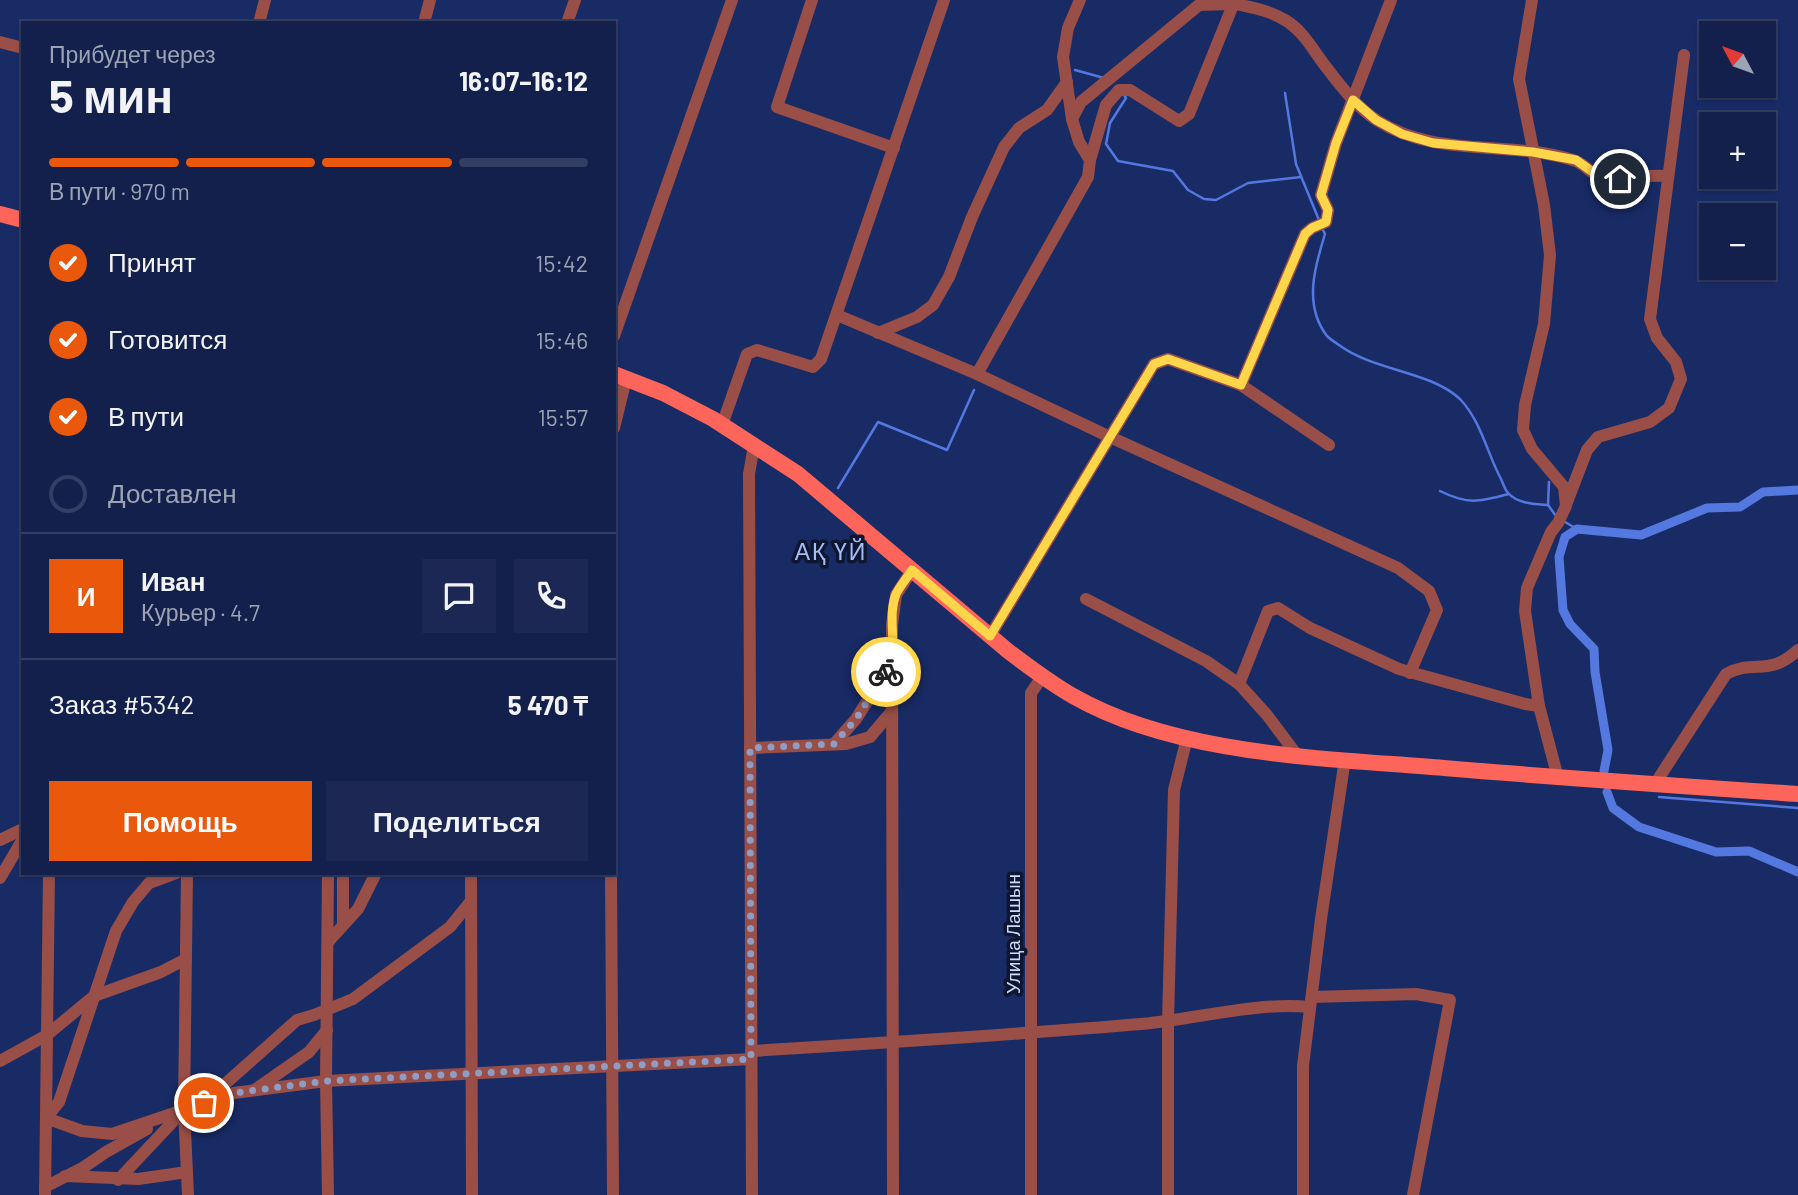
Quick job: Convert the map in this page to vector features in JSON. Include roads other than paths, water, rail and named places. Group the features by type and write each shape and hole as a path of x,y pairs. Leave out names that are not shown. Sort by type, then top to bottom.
{"main road":[{"path":"0,214 21,219"},
{"path":"620,377 663,393 722,425 798,474 1042,677 1075,697 1112,714 1187,738 1261,752 1558,778 1798,794"}],"street":[{"path":"260,21 265,0"},
{"path":"425,21 430,0"},
{"path":"568,21 575,0"},
{"path":"616,330 732,0"},
{"path":"812,0 777,107 894,148"},
{"path":"722,425 747,354 757,350 813,367 821,359 944,0"},
{"path":"1080,0 1068,29 1063,57 1072,119 1079,142 1090,160"},
{"path":"1220,0 1256,6 1286,20 1304,36 1353,100 1376,120 1402,134 1433,143 1533,152 1576,160 1601,178 1620,179 1647,174 1668,176"},
{"path":"1241,385 1305,234 1326,222 1328,210 1321,195 1336,143 1391,0"},
{"path":"1532,0 1519,79 1550,255 1544,324 1525,405 1523,430 1532,449 1564,487 1566,506"},
{"path":"1072,119 1081,102 1199,5 1234,2"},
{"path":"978,374 1087,177 1106,105 1119,90 1130,90 1179,121 1189,114 1234,2"},
{"path":"0,42 21,47"},
{"path":"1558,778 1539,705 1525,611 1527,588 1551,532 1566,506 1587,450 1598,437 1650,422 1669,408 1681,379 1676,362 1657,338 1650,319 1684,55"},
{"path":"878,333 917,317 933,305 949,277 972,217 1004,147 1019,128 1047,110 1067,82"},
{"path":"837,315 978,374 1398,568 1429,591 1437,610 1410,673"},
{"path":"990,636 1154,364 1168,359 1241,385 1329,445"},
{"path":"616,411 620,377"},
{"path":"752,1195 749,474 754,445"},
{"path":"892,1195 892,625 896,595 912,570"},
{"path":"1086,599 1206,661 1239,684 1297,755"},
{"path":"1239,684 1268,611 1278,608 1310,628 1398,670 1525,704 1539,705"},
{"path":"1655,784 1726,674 1740,667 1768,668 1784,662 1798,650"},
{"path":"834,744 856,719 892,661"},
{"name":"Улица Лашын","path":"1031,1195 1031,693 1042,677"},
{"path":"750,748 846,744 870,737 892,711"},
{"path":"1168,1195 1168,1021 1174,790 1187,738"},
{"path":"1303,1195 1303,1066 1345,760"},
{"path":"0,840 21,830"},
{"path":"0,878 21,842"},
{"path":"45,1191 49,875"},
{"path":"46,1118 59,1102 116,931 133,902 149,883 171,875"},
{"path":"187,875 184,1109 188,1195"},
{"path":"328,875 328,1195"},
{"path":"343,875 343,925"},
{"path":"328,942 358,909 375,875"},
{"path":"471,875 472,1195"},
{"path":"611,875 613,1195"},
{"path":"204,1103 297,1020 353,999 450,927 471,901"},
{"path":"0,1061 47,1035 94,996 161,972 186,959"},
{"path":"46,1118 82,1131 112,1134 234,1093 326,1081 612,1066 1031,1033 1168,1021 1281,1004 1416,994 1450,1000 1413,1195"},
{"path":"252,1091 309,1052 327,1030"},
{"path":"45,1191 63,1176 84,1167 184,1109"},
{"path":"118,1180 184,1109"},
{"path":"63,1176 118,1180 187,1172"}],"waterway":[{"path":"1075,70 1104,78"},
{"path":"1285,93 1296,164 1319,220"},
{"path":"1124,95 1126,98 1110,123 1106,144 1118,161 1173,171 1188,190 1204,199 1216,200 1248,183 1301,177"},
{"path":"1323,230 1325,234 1315,272 1313,299 1315,311 1327,336 1353,354 1433,382 1460,399 1479,427 1507,492 1522,501 1548,505"},
{"path":"838,488 878,422 947,450 974,390"},
{"path":"1549,482 1548,505 1556,516"},
{"path":"1604,771 1608,750 1595,672 1594,649 1570,624 1563,610 1559,557 1565,537 1577,529 1641,535 1707,508 1740,507 1763,492 1798,490"},
{"path":"1440,491 1474,501 1509,494"},
{"path":"1565,522 1577,529"},
{"path":"1607,792 1613,808 1639,827 1716,852 1749,851 1798,872"},
{"path":"1659,797 1798,808"}],"district":[{"name":"АҚ ҮЙ","path":"831,551"}]}
